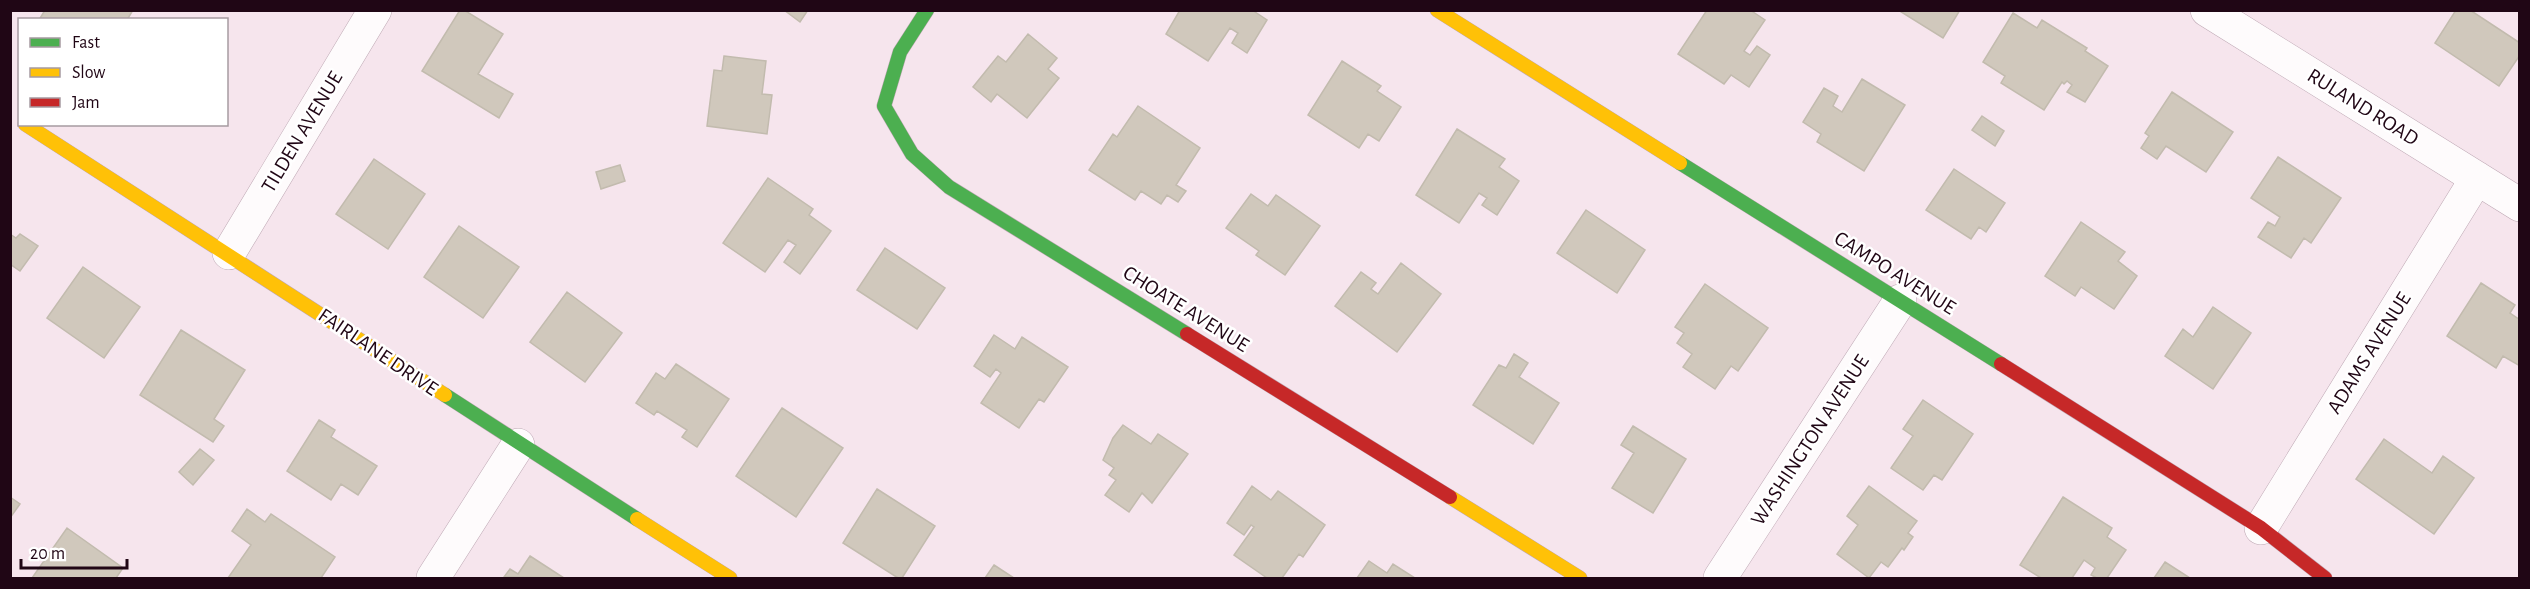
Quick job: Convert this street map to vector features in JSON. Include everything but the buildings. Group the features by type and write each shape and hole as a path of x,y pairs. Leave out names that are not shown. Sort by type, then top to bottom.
{"street":[{"name":"TILDEN AVENUE","path":"228,253 375,10"},
{"name":"CHOATE AVENUE","path":"927,10 900,52 884,106 912,154 949,187 1580,579"},
{"name":"CAMPO AVENUE","path":"1437,10 2261,528 2325,579"},
{"name":"RULAND ROAD","path":"2207,10 2520,205"},
{"name":"FAIRLANE DRIVE","path":"28,126 730,579"},
{"name":"ADAMS AVENUE","path":"2261,528 2477,178"},
{"name":"WASHINGTON AVENUE","path":"1720,579 1900,301"},
{"path":"433,579 518,444"}],"traffic: fast":[{"path":"927,10 900,52 884,106 912,154 949,187 1187,334"},
{"path":"1680,163 2001,364"},
{"path":"445,395 637,519"}],"traffic: slow":[{"path":"1437,10 1680,163"},
{"path":"28,126 445,395"},
{"path":"1450,497 1580,578"},
{"path":"637,519 730,578"}],"traffic: jam":[{"path":"1187,334 1450,497"},
{"path":"2001,364 2261,528 2325,578"}]}
